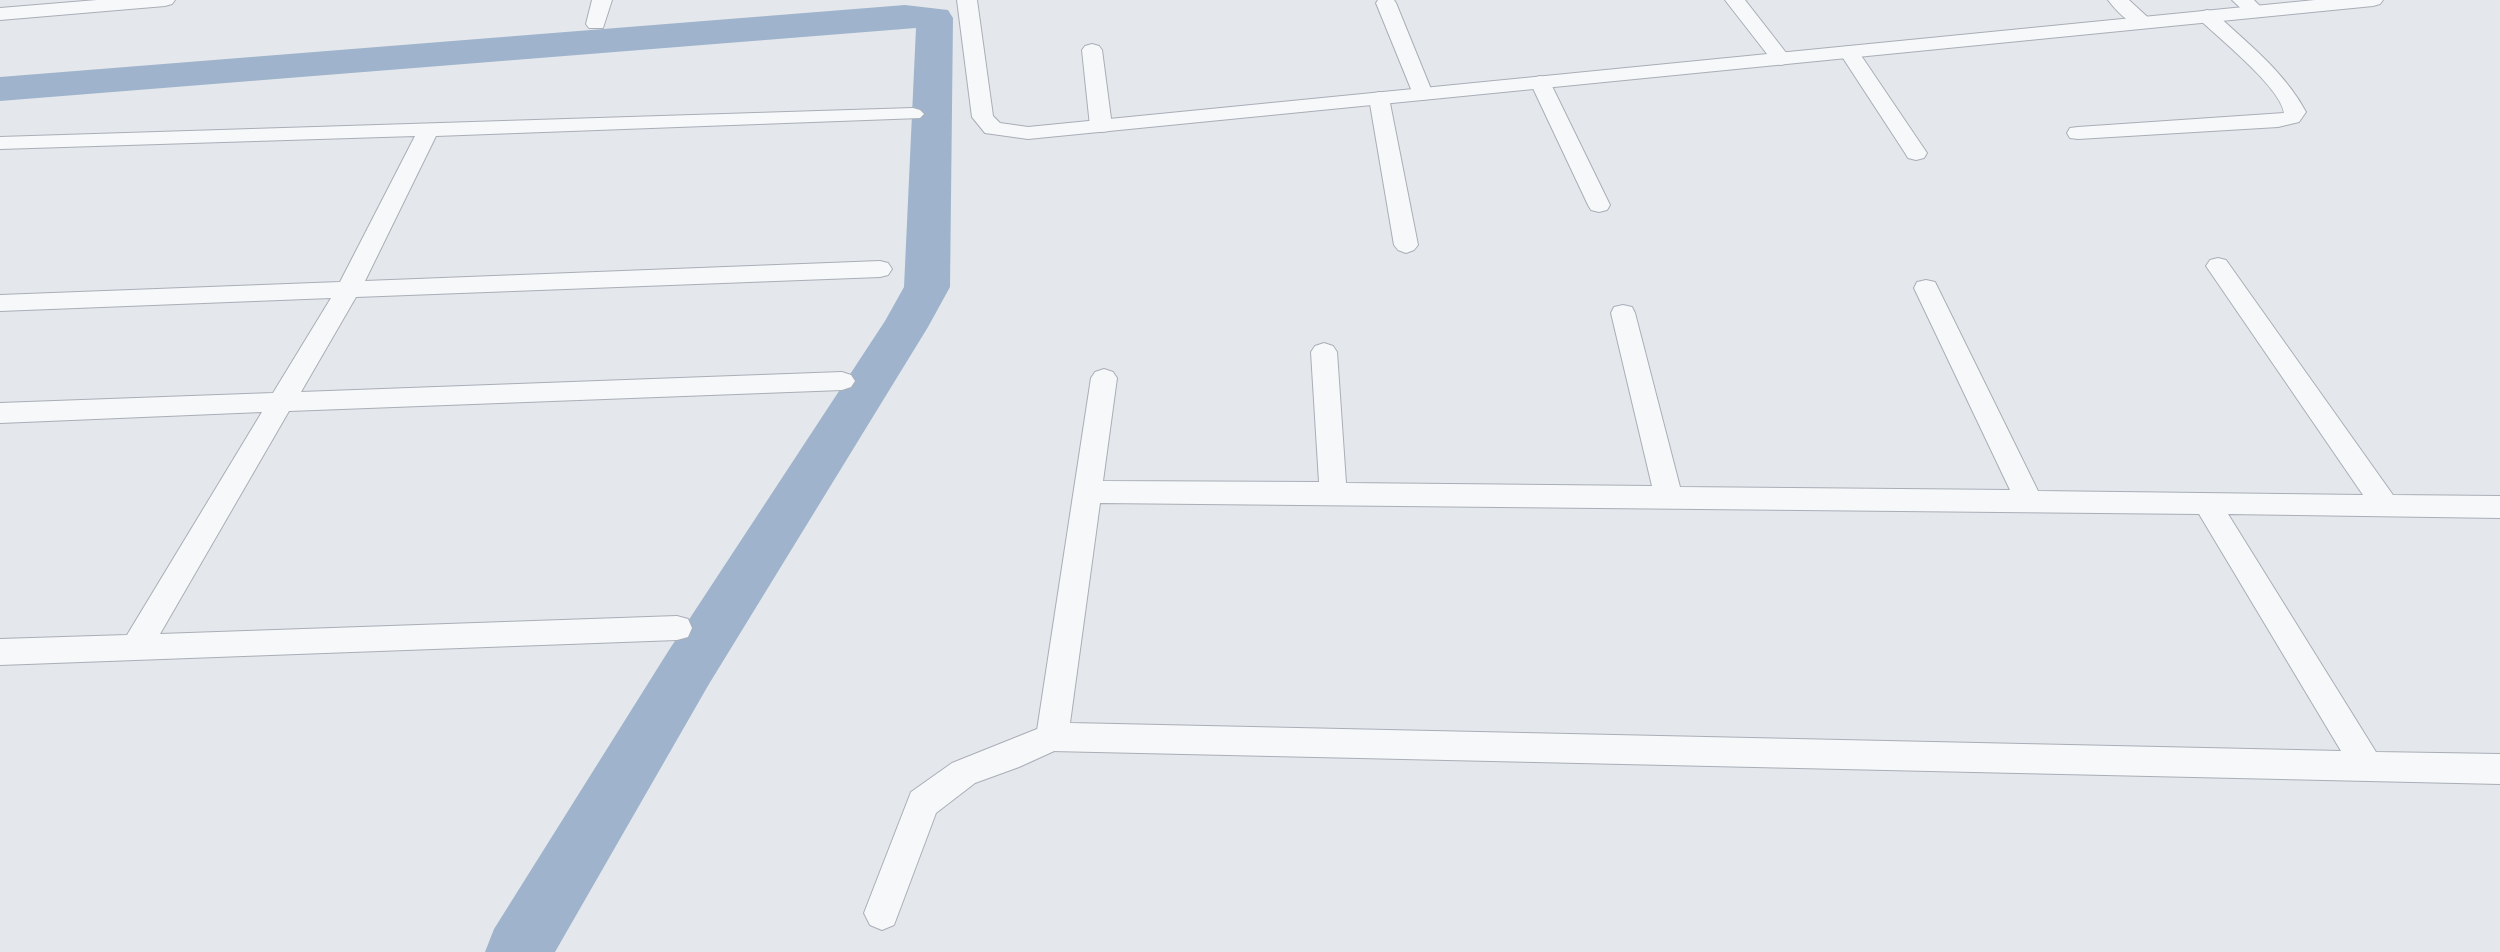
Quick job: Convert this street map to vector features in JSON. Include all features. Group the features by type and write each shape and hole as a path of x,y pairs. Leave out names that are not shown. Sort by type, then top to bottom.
{"street":[{"path":"0,14 165,0"},
{"path":"596,24 602,0"},
{"path":"967,0 983,117 993,128 1028,133 2144,23 2207,16 2249,6 2373,0"},
{"path":"1736,0 1781,59"},
{"path":"2118,0 2144,23"},
{"path":"1386,3 1423,94"},
{"path":"2078,133 2278,121 2292,118 2295,112 2278,84 2207,16"},
{"path":"1092,50 1101,126"},
{"path":"1849,52 1916,153"},
{"path":"1540,82 1600,205"},
{"path":"1380,98 1406,244"},
{"path":"0,143 914,114"},
{"path":"136,647 279,402 348,290 429,129"},
{"path":"2218,266 2386,506"},
{"path":"0,303 880,270"},
{"path":"1926,288 2029,501"},
{"path":"1623,313 1669,497"},
{"path":"1324,352 1333,493"},
{"path":"1052,737 1104,378"},
{"path":"0,413 842,381"},
{"path":"1088,492 1333,493 2500,507"},
{"path":"2207,504 2368,767"},
{"path":"0,652 677,628"},
{"path":"882,913 923,804 964,773 1008,757 1052,737 2500,769"}],"waterway":[{"path":"0,89 905,16 935,18 927,287 905,327 689,667 518,952"}]}
